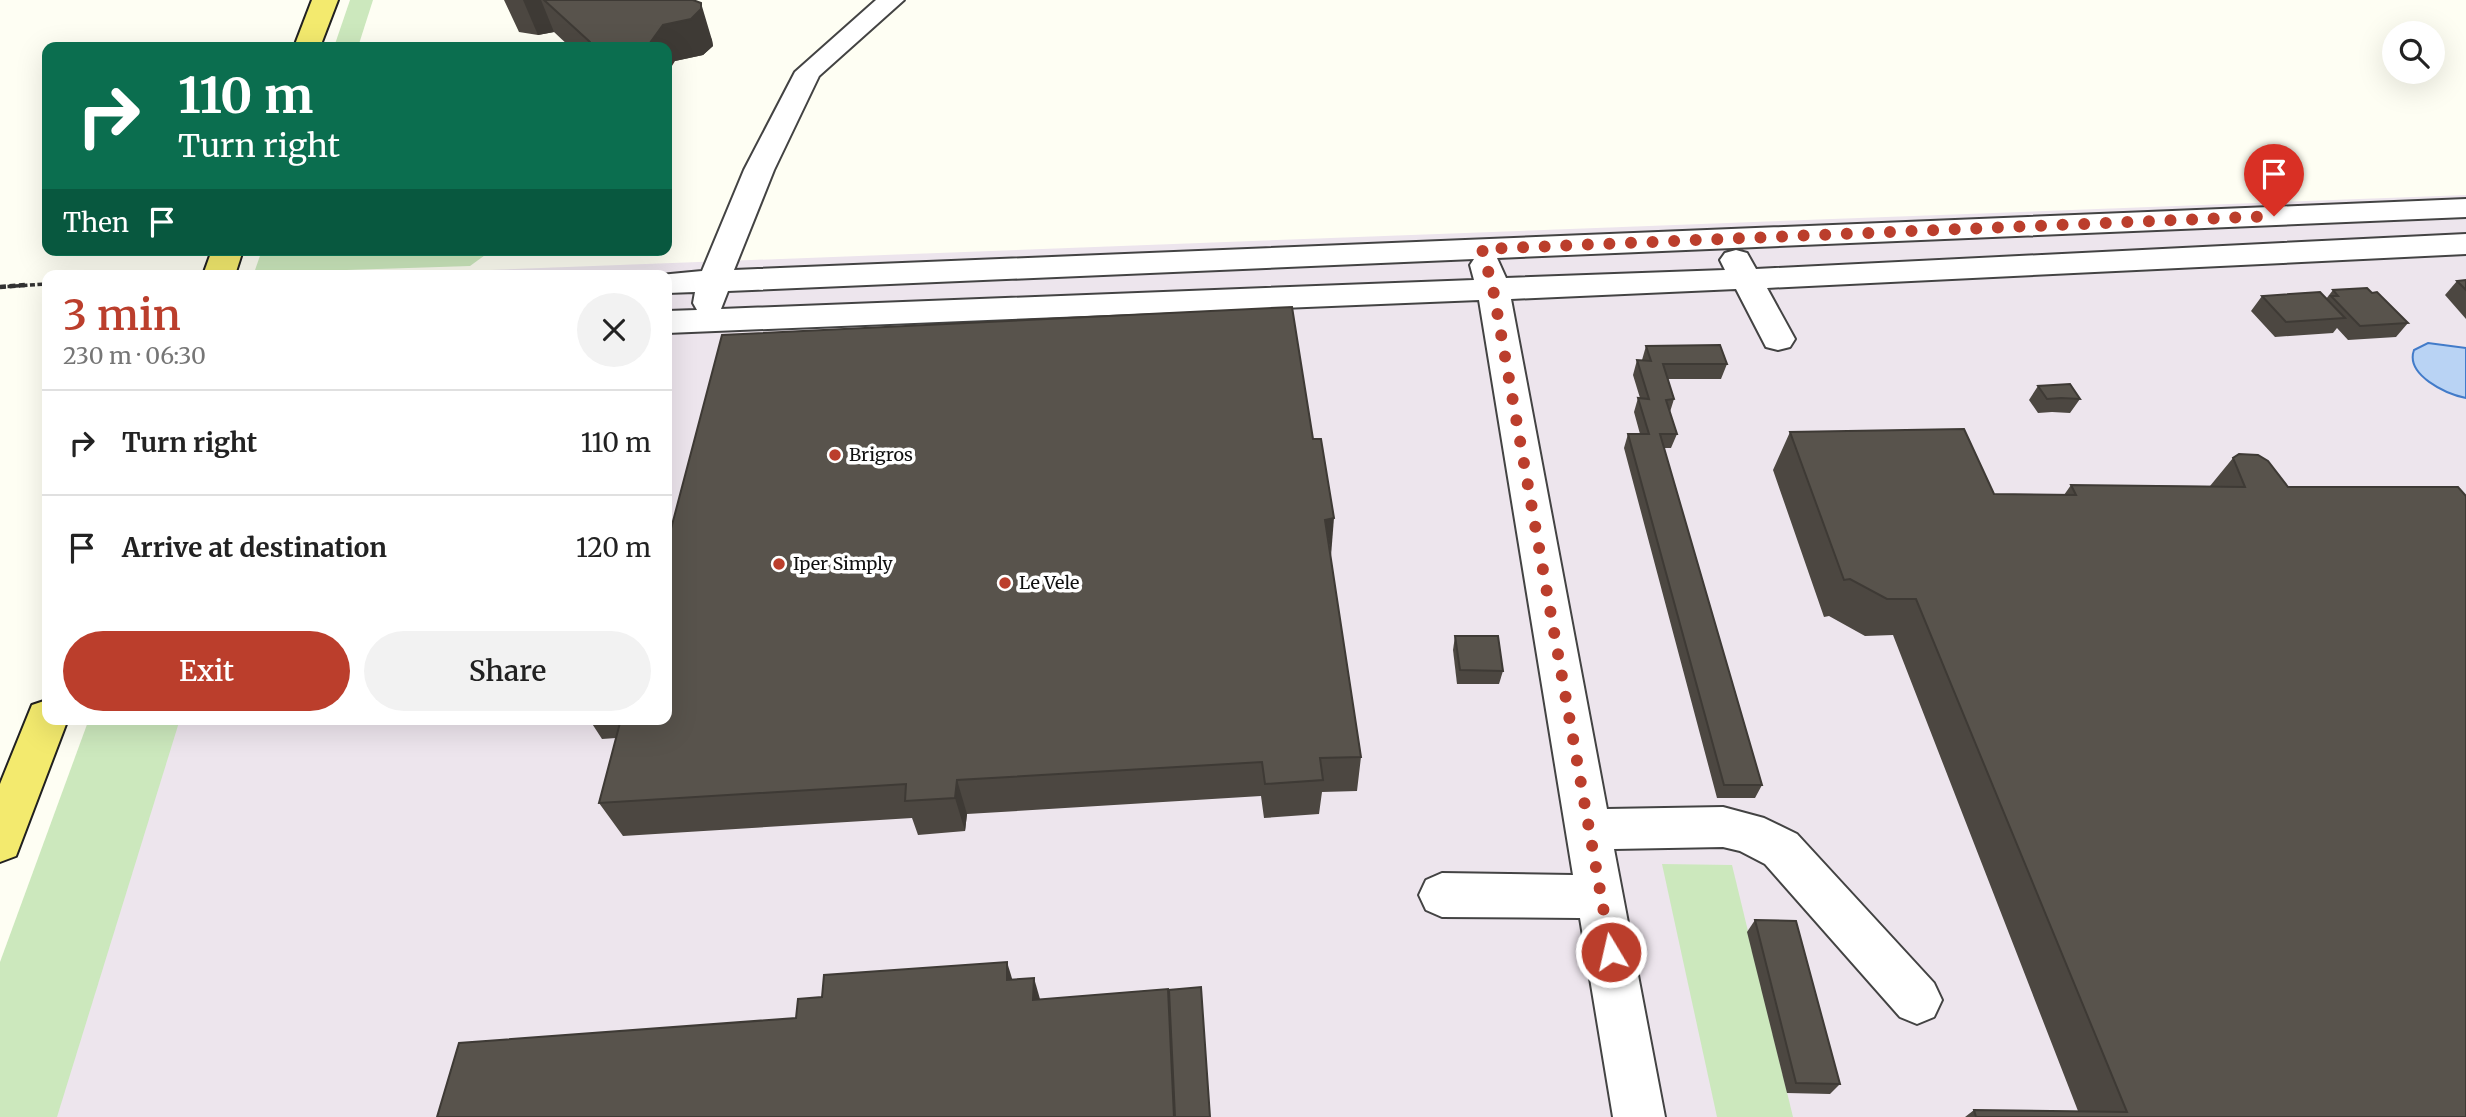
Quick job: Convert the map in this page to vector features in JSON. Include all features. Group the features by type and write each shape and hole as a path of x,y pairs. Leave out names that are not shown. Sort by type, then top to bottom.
{"main road":[{"path":"309,42 325,0"},
{"path":"0,842 44,725"}],"street":[{"path":"705,320 714,281 759,170 808,72 891,0"},
{"path":"672,283 2466,208"},
{"path":"1726,239 1778,339"},
{"path":"672,322 1747,279 2466,244"},
{"path":"1482,249 1493,289 1639,1117"},
{"path":"994,270 996,308"},
{"path":"1590,829 1724,827 1748,832 1781,849 1917,1000"},
{"path":"1442,894 1602,897"}],"path":[{"path":"0,287 42,284"}],"shaded area":[{"path":"2466,195 2466,1117 25,1117 150,725 672,725 672,270 489,270"}],"green space":[{"path":"350,0 373,0 360,42 336,42"},
{"path":"260,256 484,256 470,266 255,270"},
{"path":"87,725 178,725 57,1117 0,1117 0,962"},
{"path":"1662,864 1732,865 1793,1117 1717,1117"}],"water":[{"path":"2428,343 2466,348 2466,398 2438,388 2421,375 2413,359 2414,350"}],"building":[{"path":"544,0 693,0 701,3 701,9 691,19 663,25 651,42 590,42"},
{"path":"2466,280 2466,290 2457,281"},
{"path":"2367,288 2372,293 2377,292 2408,323 2360,326 2331,296 2338,296 2333,290"},
{"path":"2320,292 2345,318 2286,322 2262,296"},
{"name":"Le Vele","path":"1292,307 1313,439 1321,439 1334,518 1325,520 1361,757 1320,758 1323,780 1265,784 1262,762 957,780 955,798 905,801 906,784 599,803 619,725 672,725 672,525 722,335"},
{"path":"1720,345 1727,364 1663,364 1674,399 1666,400 1677,434 1660,434 1762,785 1724,785 1628,434 1649,434 1638,398 1649,399 1637,360 1651,361 1646,346"},
{"path":"2070,384 2080,399 2047,399 2038,386"},
{"path":"1964,429 1994,494 2076,495 2071,485 2245,487 2233,458 2239,454 2258,455 2268,461 2288,487 2458,487 2466,496 2466,1117 1976,1117 1974,1110 2127,1112 1916,599 1887,599 1850,579 1844,580 1790,432"},
{"path":"1455,636 1498,636 1503,671 1460,670"},
{"path":"1755,920 1796,921 1840,1084 1796,1083"},
{"path":"1007,962 1007,980 1034,978 1033,1000 1168,989 1174,1117 437,1117 459,1043 796,1018 798,999 822,997 824,975"},
{"path":"1201,987 1210,1117 1175,1117 1169,990"}],"place":[{"name":"Brigros","path":"835,455"},
{"name":"Iper Simply","path":"779,564"},
{"name":"Le Vele","path":"1005,583"}],"route":[{"path":"1611,952 1493,289 1482,249 2274,216"}]}
